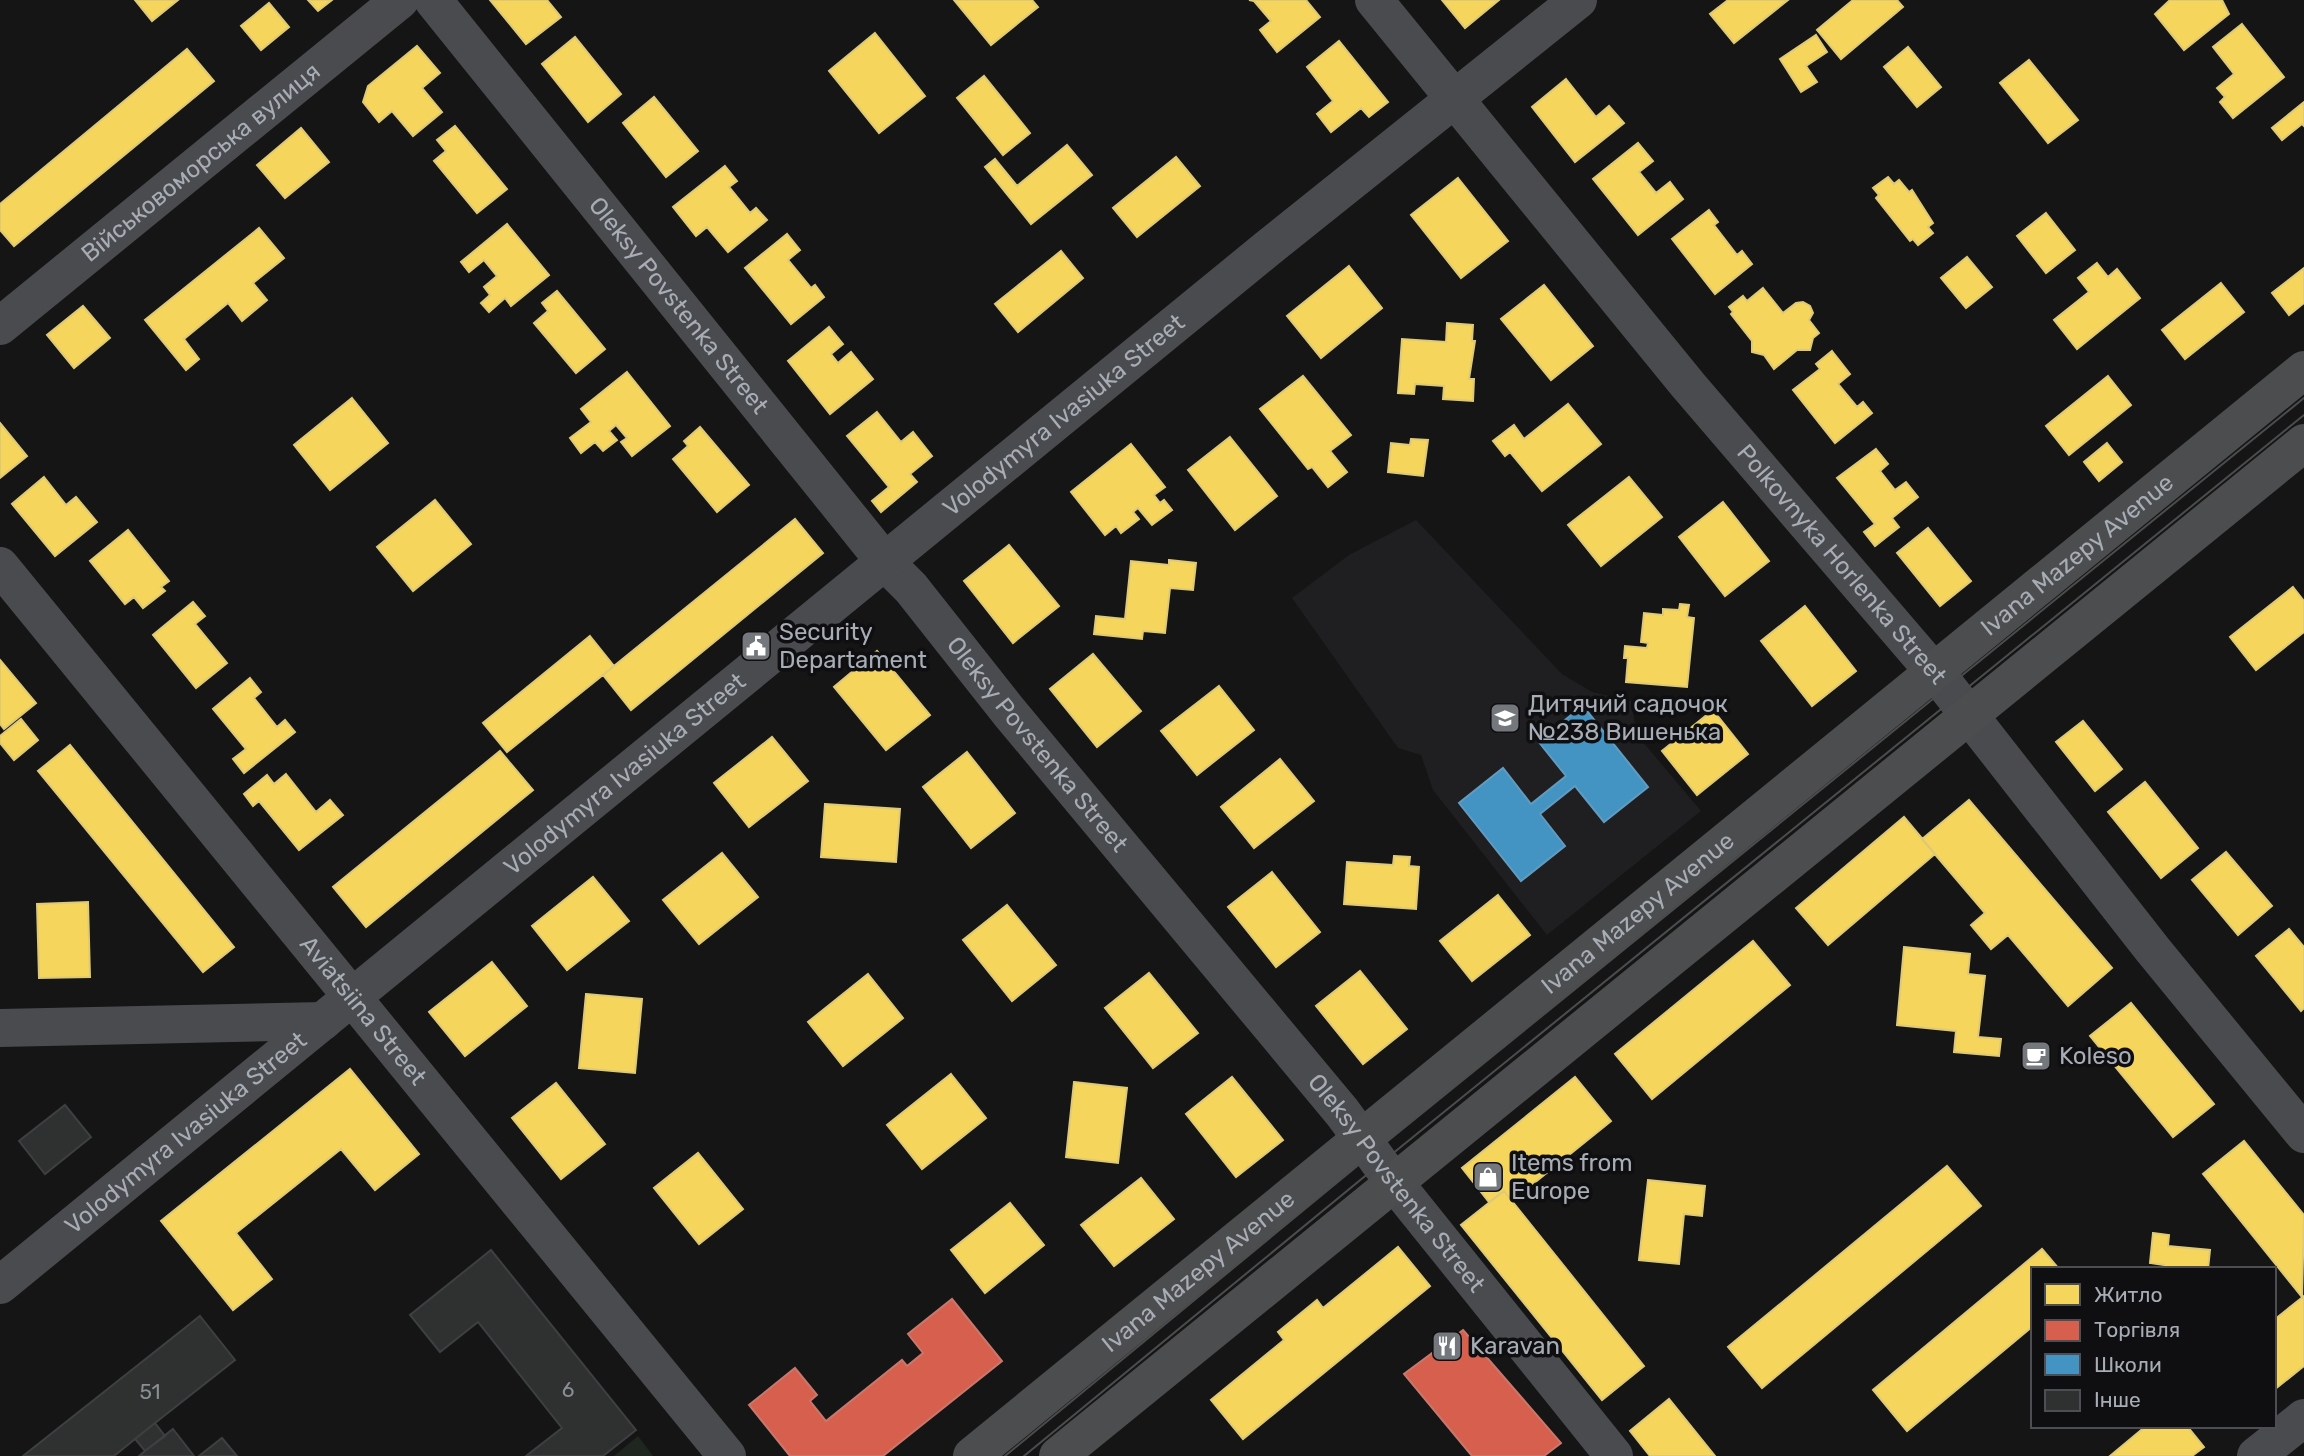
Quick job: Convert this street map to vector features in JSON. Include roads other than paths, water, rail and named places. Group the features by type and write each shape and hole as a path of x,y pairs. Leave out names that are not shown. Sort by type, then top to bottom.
{"highway":[{"name":"Ivana Mazepy Avenue","path":"972,1456 2304,370"},
{"path":"1058,1456 2304,443"}],"street":[{"name":"Військовоморська вулиця","path":"0,326 400,0"},
{"name":"Oleksy Povstenka Street","path":"433,0 885,562 911,588 1009,712 1360,1137 1614,1456"},
{"name":"Polkovnyka Horlenka Street","path":"1374,0 1688,385 1934,671 2153,950 2304,1134"},
{"name":"Volodymyra Ivasiuka Street","path":"0,1285 1453,98 1578,0"},
{"name":"Aviatsiina Street","path":"0,566 338,1010 727,1456"},
{"path":"0,1028 338,1010"},
{"path":"2256,1456 2304,1418"}],"tram line":[{"path":"1005,1456 1373,1153 2304,398"},
{"path":"1024,1456 2304,415"}],"place":[{"name":"Security Departament","path":"756,646"},
{"name":"Дитячий садочок №238 Вишенька","path":"1505,718"},
{"name":"Koleso","path":"2036,1056"},
{"name":"Items from Europe","path":"1488,1177"},
{"name":"Karavan","path":"1447,1346"}]}
